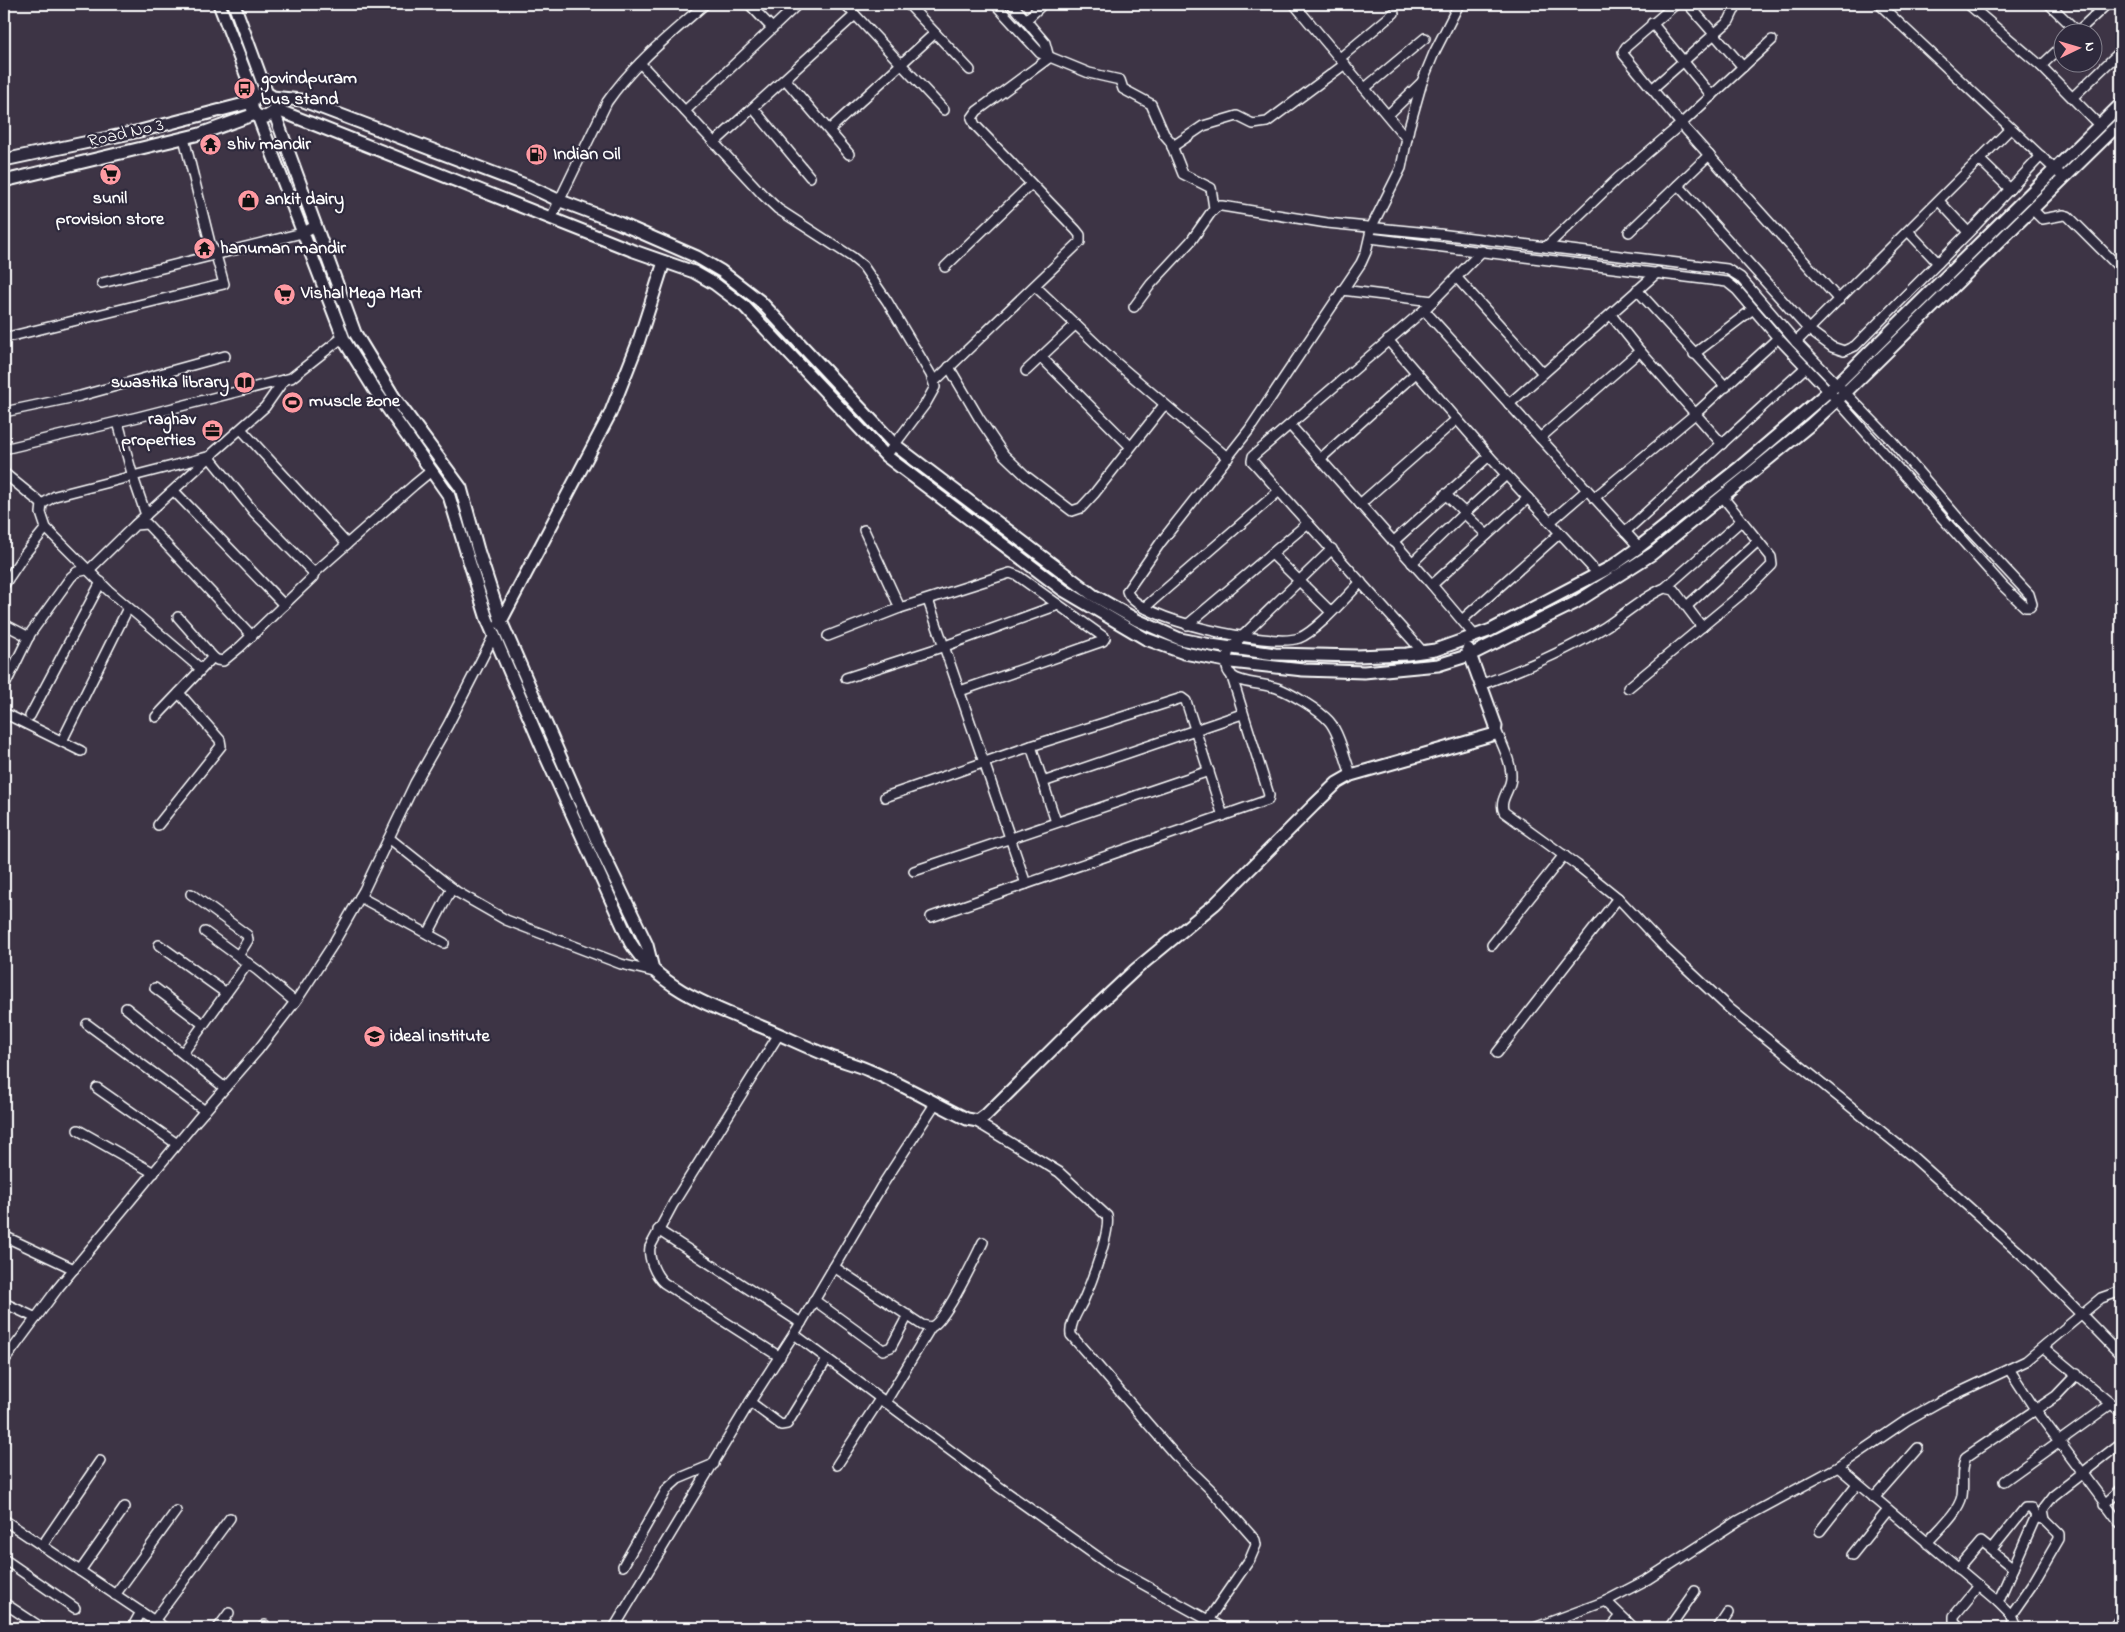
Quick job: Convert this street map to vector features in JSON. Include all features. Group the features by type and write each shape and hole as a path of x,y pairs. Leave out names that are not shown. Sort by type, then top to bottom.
{"street":[{"path":"219,4 253,100 252,108 343,337 374,388 451,501 480,601 494,636 635,951 656,972 696,1000 832,1057 868,1070 935,1104 975,1121 1059,1172 1107,1216 1108,1225 1093,1276 1072,1324 1071,1335 1175,1455 1211,1490 1255,1540 1256,1545 1250,1559 1208,1620"},
{"path":"234,4 270,96 275,104 274,111 350,322 365,351 399,404 461,488 478,550 501,621 594,835 647,945 656,972"},
{"path":"551,218 606,102 618,85 640,62 704,4"},
{"path":"749,4 772,28"},
{"path":"685,111 798,4"},
{"path":"845,4 944,110"},
{"path":"908,4 970,70"},
{"path":"995,4 1036,48 1049,58 1089,73 1120,80 1122,89 1151,104 1164,134 1170,141 1183,174 1211,188 1214,208"},
{"path":"1012,4 1045,43 1049,58"},
{"path":"1026,20 1043,4"},
{"path":"1294,4 1407,139"},
{"path":"1362,582 1309,633 1296,639 1287,640 1243,636 1187,625 1144,608 1128,595 1128,586 1265,408 1361,262 1370,238 1372,226 1399,174 1422,82 1434,53 1459,4"},
{"path":"1676,4 1626,46 1623,52 1627,60 1681,124 1839,300"},
{"path":"1688,4 1743,67"},
{"path":"1652,89 1732,18 1737,4"},
{"path":"1879,4 2060,174"},
{"path":"1968,4 2041,66 2100,125"},
{"path":"2049,4 2067,22"},
{"path":"2087,22 2106,4"},
{"path":"1172,147 1203,126 1237,116 1253,124 1267,122 1342,61 1394,12"},
{"path":"714,144 855,15"},
{"path":"1652,24 1712,96"},
{"path":"829,130 935,33"},
{"path":"1365,88 1425,38"},
{"path":"1546,247 1618,178 1681,124 1772,40"},
{"path":"2073,97 2121,51"},
{"path":"2041,66 2052,56"},
{"path":"934,381 1077,246 1080,238 1076,230 975,125 972,118 983,106 1049,58"},
{"path":"640,62 714,144 772,204 863,266 887,301 934,381 933,393 886,456"},
{"path":"785,80 849,154"},
{"path":"1388,115 1422,82"},
{"path":"253,100 260,94 301,100 520,183 558,200 619,223 721,271 760,301 895,445 1103,602 1176,638 1230,648 1311,656 1386,655 1423,652 1470,638 1505,623 1598,574 1639,547 1837,392 2032,209 2100,125 2121,104"},
{"name":"Road No 3","path":"4,160 140,131 253,100"},
{"path":"753,108 810,177"},
{"path":"256,115 266,118 274,111"},
{"path":"274,111 694,272 715,284 744,306 886,456 1033,568 1092,608 1132,632 1184,653 1225,661 1303,670 1364,672 1438,665 1470,655 1575,603 1652,554 1810,425 1837,392 2060,174 2121,122"},
{"name":"Road No 3","path":"4,181 184,138 256,115"},
{"path":"1796,342 1939,202 2010,129"},
{"path":"4,338 224,284 216,255 210,243 184,138"},
{"path":"1629,232 1709,155"},
{"path":"1678,185 1809,330 1837,350 1849,350 1938,263 2041,156"},
{"path":"1980,160 2010,190"},
{"path":"945,267 1031,184"},
{"path":"1939,202 1968,232"},
{"path":"1134,307 1151,284 1188,245 1214,208 1222,206 1286,217 1728,269 1740,277 1837,392 2003,586 2021,604 2030,606 2032,600 2029,594 1964,524 1892,441 1837,392 1806,367 1737,290 1727,282 1370,238"},
{"path":"2032,209 2042,219 2060,215 2068,216 2121,270"},
{"path":"102,283 302,233 315,226"},
{"path":"1908,231 1938,263"},
{"path":"4,1361 8,1348 36,1318 177,1144 262,1044 295,1002 332,946 360,898 418,777 448,724 610,414 638,343 668,245"},
{"path":"1423,652 1252,460 1253,456 1424,310 1482,252"},
{"path":"1509,404 1658,272"},
{"path":"1457,278 1543,374"},
{"path":"1035,286 1164,404 1228,458"},
{"path":"1342,290 1433,301"},
{"path":"1637,290 1726,387"},
{"path":"1694,354 1753,309"},
{"path":"1424,310 1639,547"},
{"path":"1611,315 1722,444"},
{"path":"1026,371 1076,324"},
{"path":"4,449 284,380 298,374 343,337"},
{"path":"1594,498 1695,414 1778,338"},
{"path":"1388,340 1489,456 1598,574"},
{"path":"1540,438 1640,351"},
{"path":"4,412 80,396 225,356"},
{"path":"1041,357 1130,446"},
{"path":"950,367 979,418 1004,456 1026,476 1072,511 1081,508 1164,404"},
{"path":"1625,532 1806,367"},
{"path":"1320,459 1416,373"},
{"path":"4,687 29,637 52,601 71,577 77,572 90,570 135,525 265,406 284,380"},
{"path":"1360,504 1457,419"},
{"path":"118,422 146,515"},
{"path":"1290,425 1462,620 1470,638 1470,655 1511,772 1510,785 1502,808 1510,817 1564,855 1618,898 1710,991 1786,1056 1913,1156 2030,1262 2120,1352"},
{"path":"241,429 347,544"},
{"path":"42,504 55,496 211,456"},
{"path":"211,456 214,464 232,487 313,574"},
{"path":"1393,542 1489,456"},
{"path":"178,617 214,657 220,661 226,660 311,580 313,574 431,471"},
{"path":"4,473 42,504"},
{"path":"1412,563 1506,474"},
{"path":"1550,522 1587,490"},
{"path":"1144,608 1279,491"},
{"path":"176,492 284,605"},
{"path":"1445,494 1487,535"},
{"path":"1628,688 1770,569 1771,557 1722,496"},
{"path":"1432,585 1528,498"},
{"path":"42,504 41,513 46,528 128,608 202,669"},
{"path":"1480,685 1536,665 1606,627 1665,588 1741,522"},
{"path":"1187,625 1308,523"},
{"path":"135,525 147,524 252,636"},
{"path":"4,586 24,555 46,528"},
{"path":"864,530 900,608"},
{"path":"1462,620 1560,533"},
{"path":"1687,606 1758,541"},
{"path":"931,917 1223,816 1269,798 1231,674 1225,661 1230,648 1332,549"},
{"path":"1272,554 1331,612"},
{"path":"828,636 900,608 1010,573 1018,576 1103,635 1105,641 960,691"},
{"path":"30,716 101,582"},
{"path":"1665,588 1674,590 1702,627"},
{"path":"928,600 1026,884"},
{"path":"846,678 945,646 1058,605"},
{"path":"62,740 128,608"},
{"path":"4,624 29,637"},
{"path":"156,716 214,657"},
{"path":"1231,674 1241,681 1279,689 1329,721 1337,736 1351,775"},
{"path":"158,825 221,746 220,740 179,693"},
{"path":"885,796 1031,746 1182,698 1186,701 1223,816"},
{"path":"4,713 81,751"},
{"path":"1043,782 1242,714"},
{"path":"975,1121 986,1115 1038,1061 1135,970 1221,898 1337,783 1351,775 1488,737 1496,732"},
{"path":"1031,746 1056,822"},
{"path":"914,871 1209,771"},
{"path":"389,838 452,888 474,903 515,924 591,951 621,964 656,972"},
{"path":"1492,945 1564,855"},
{"path":"428,934 452,888"},
{"path":"191,894 247,935 248,940 238,956"},
{"path":"360,898 444,943"},
{"path":"1497,1053 1618,898"},
{"path":"205,932 248,963 295,1002"},
{"path":"159,945 226,993"},
{"path":"183,1053 248,963"},
{"path":"155,988 203,1024"},
{"path":"126,1008 225,1088"},
{"path":"87,1024 205,1111"},
{"path":"779,1034 658,1230 649,1252 660,1280 780,1357"},
{"path":"97,1088 177,1144"},
{"path":"614,1628 750,1402 780,1357 882,1187 935,1104"},
{"path":"78,1130 154,1173"},
{"path":"658,1230 801,1323"},
{"path":"4,1236 74,1269"},
{"path":"836,1465 882,1401 931,1327 938,1323 983,1242"},
{"path":"834,1267 922,1325 931,1327"},
{"path":"1534,1628 1606,1601 1648,1579 1738,1521 1838,1467 1907,1420 1939,1402 2026,1361 2044,1348 2101,1298 2121,1291"},
{"path":"814,1300 883,1350 890,1348 908,1315"},
{"path":"4,1303 36,1318"},
{"path":"794,1334 882,1401 1112,1567 1222,1628"},
{"path":"2044,1348 2121,1412"},
{"path":"750,1402 780,1424 787,1424 828,1359"},
{"path":"2009,1370 2104,1505 2121,1525"},
{"path":"1927,1543 1960,1502 1963,1487 1963,1463 1966,1457 2056,1396 2077,1374"},
{"path":"2004,1480 2111,1404"},
{"path":"2045,1520 2043,1513 2045,1503 2121,1444"},
{"path":"1874,1498 1918,1448"},
{"path":"42,1546 100,1461"},
{"path":"623,1566 667,1489 678,1479 714,1464"},
{"path":"1838,1467 1998,1602 2012,1615 2016,1628"},
{"path":"1820,1531 1858,1484"},
{"path":"2104,1505 2121,1489"},
{"path":"80,1571 125,1507"},
{"path":"1992,1549 2025,1508 2031,1508 2036,1516 2045,1520 2058,1531 2058,1539 2034,1582 2012,1615"},
{"path":"1852,1555 1888,1510"},
{"path":"115,1595 176,1511"},
{"path":"1998,1602 2036,1516"},
{"path":"154,1621 230,1518"},
{"path":"4,1520 165,1628"},
{"path":"1958,1569 1979,1543 1984,1543 2013,1568"},
{"path":"4,1559 75,1608"},
{"path":"1960,1628 1954,1621 1954,1616 1979,1586"},
{"path":"1669,1628 1695,1591"},
{"path":"1606,1601 1634,1628"},
{"path":"4,1603 42,1628"},
{"path":"132,1628 141,1612"},
{"path":"218,1628 230,1613"},
{"path":"1718,1628 1728,1614"},
{"path":"1611,1628 1621,1616"},
{"path":"2112,1628 2121,1616"}],"place":[{"name":"govindpuram bus stand","path":"245,89"},
{"name":"shiv mandir","path":"211,145"},
{"name":"Indian Oil","path":"537,155"},
{"name":"sunil provision store","path":"110,174"},
{"name":"ankit dairy","path":"249,200"},
{"name":"hanuman mandir","path":"204,249"},
{"name":"Vishal Mega Mart","path":"285,294"},
{"name":"swastika library","path":"245,383"},
{"name":"muscle zone","path":"293,402"},
{"name":"raghav properties","path":"212,430"},
{"name":"ideal institute","path":"374,1037"}]}
